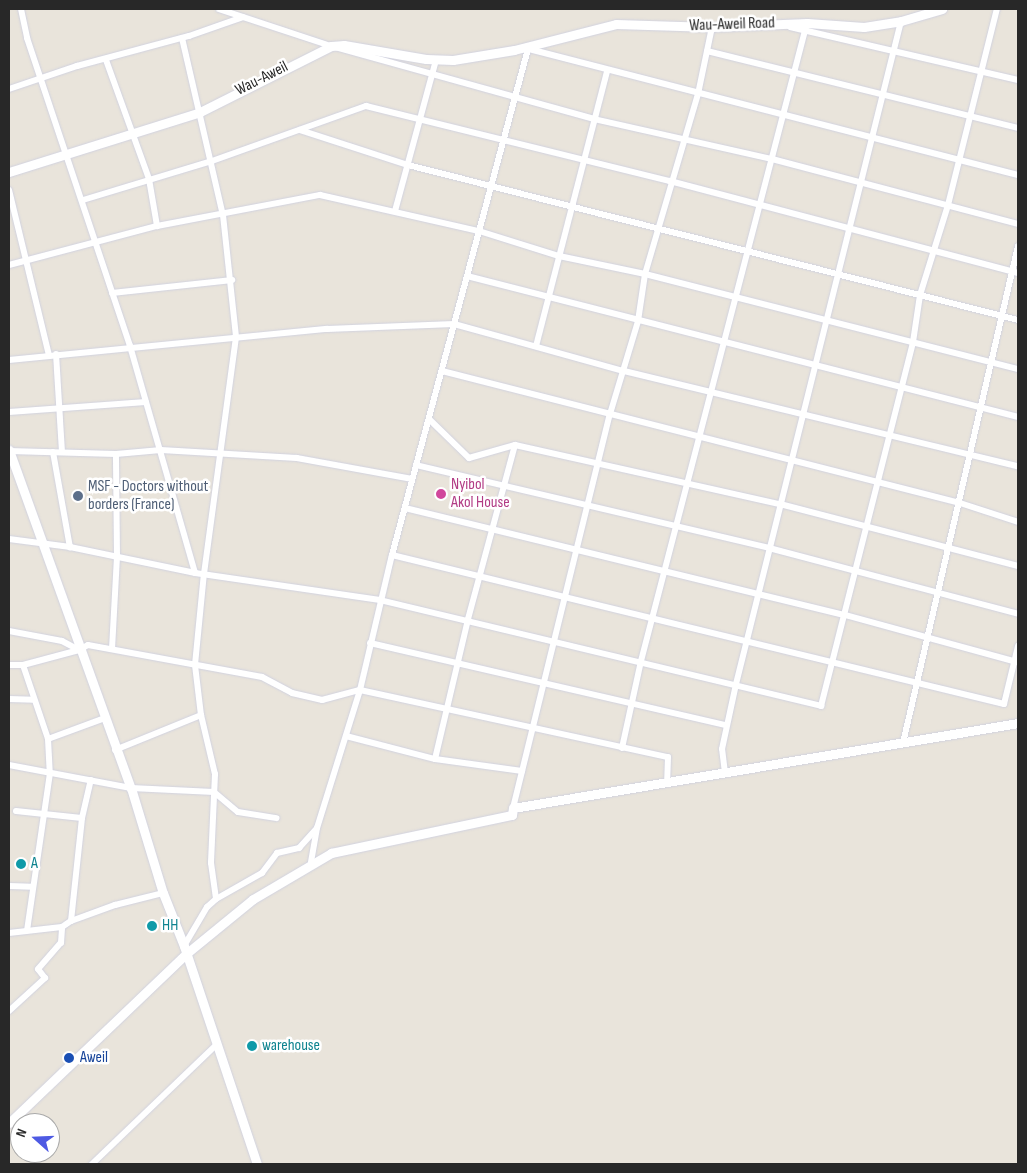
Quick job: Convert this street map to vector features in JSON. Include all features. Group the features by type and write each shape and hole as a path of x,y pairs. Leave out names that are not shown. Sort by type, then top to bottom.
{"street":[{"path":"21,9 41,78 130,346 195,572"},
{"path":"219,9 331,46 433,75 514,95 594,118 772,159 1018,224"},
{"name":"Wau-Aweil Road","path":"526,49 616,24 712,28 771,24 864,27 901,21 942,9"},
{"path":"9,539 70,547 204,574 380,600 641,660 821,706 902,388 913,342 920,295 948,205 997,9"},
{"path":"9,89 41,78 182,38 243,17"},
{"path":"725,773 722,749 746,639 901,21"},
{"path":"622,748 641,660 806,26 894,50 1018,80"},
{"path":"9,1123 186,950 253,899 311,862 372,842 512,815 610,414 638,321 645,274 670,181 698,94 712,28"},
{"path":"182,38 223,214 232,280 236,337 204,574 195,665 201,716 215,774 211,863 216,899"},
{"name":"Wau-Aweil","path":"9,172 200,112 331,46 344,45 436,60 453,60 526,49"},
{"path":"311,862 317,828 360,690 380,600 526,49 1018,175"},
{"path":"707,51 1018,128"},
{"path":"106,60 149,180 157,226"},
{"path":"395,211 436,60"},
{"path":"536,346 550,298 571,207 607,71"},
{"path":"82,200 212,161 366,106 670,181 1015,272"},
{"path":"300,130 408,165 571,207 748,249 1018,320"},
{"path":"9,190 53,355 60,408 62,452"},
{"path":"9,265 96,244 157,226 312,195 395,211 479,231 559,256 645,274 1018,370"},
{"path":"903,743 929,638 1002,316 1015,272 1018,246"},
{"path":"467,276 815,367 982,406 1018,417"},
{"path":"112,293 232,280"},
{"path":"9,360 130,346 236,337 389,325 454,324 624,371 971,453 1018,466"},
{"path":"442,371 960,503 1018,522"},
{"path":"9,412 146,402"},
{"path":"429,419 469,458 515,445 780,504 1018,566"},
{"path":"436,759 468,619 515,445"},
{"path":"257,1164 186,950 163,893 131,788 115,750 9,451 116,454 161,450 297,458 412,479"},
{"path":"53,452 70,547"},
{"path":"112,649 118,556 116,454"},
{"path":"416,466 769,548 1018,614"},
{"path":"405,508 577,552 844,615 1016,662"},
{"path":"392,555 481,574 746,639 918,685 1004,704 1016,662 1018,646"},
{"path":"9,631 62,641 79,650"},
{"path":"370,643 630,705 726,725"},
{"path":"9,665 22,665 79,650 88,645 262,677 292,693 322,700 360,690 532,729 668,757 667,783"},
{"path":"22,665 48,739 50,773 27,930"},
{"path":"9,699 34,700"},
{"path":"115,750 201,716"},
{"path":"48,739 105,718"},
{"path":"513,808 1018,723"},
{"path":"346,736 436,759 522,771"},
{"path":"9,766 131,788 214,792 238,812 277,818"},
{"path":"70,921 82,818 91,780"},
{"path":"16,811 82,818"},
{"path":"186,950 207,907 216,899 262,873 277,853 299,848 317,828"},
{"path":"9,886 32,887"},
{"path":"9,933 62,927 70,921 115,905 163,893"},
{"path":"9,1011 45,978 38,969 61,943 62,927"},
{"path":"92,1164 216,1045"}],"place":[{"name":"Nyibol Akol House","path":"441,494"},
{"name":"MSF - Doctors without borders (France)","path":"78,496"},
{"name":"A","path":"21,864"},
{"name":"HH","path":"152,926"},
{"name":"warehouse","path":"252,1046"},
{"name":"Aweil","path":"69,1058"}]}
